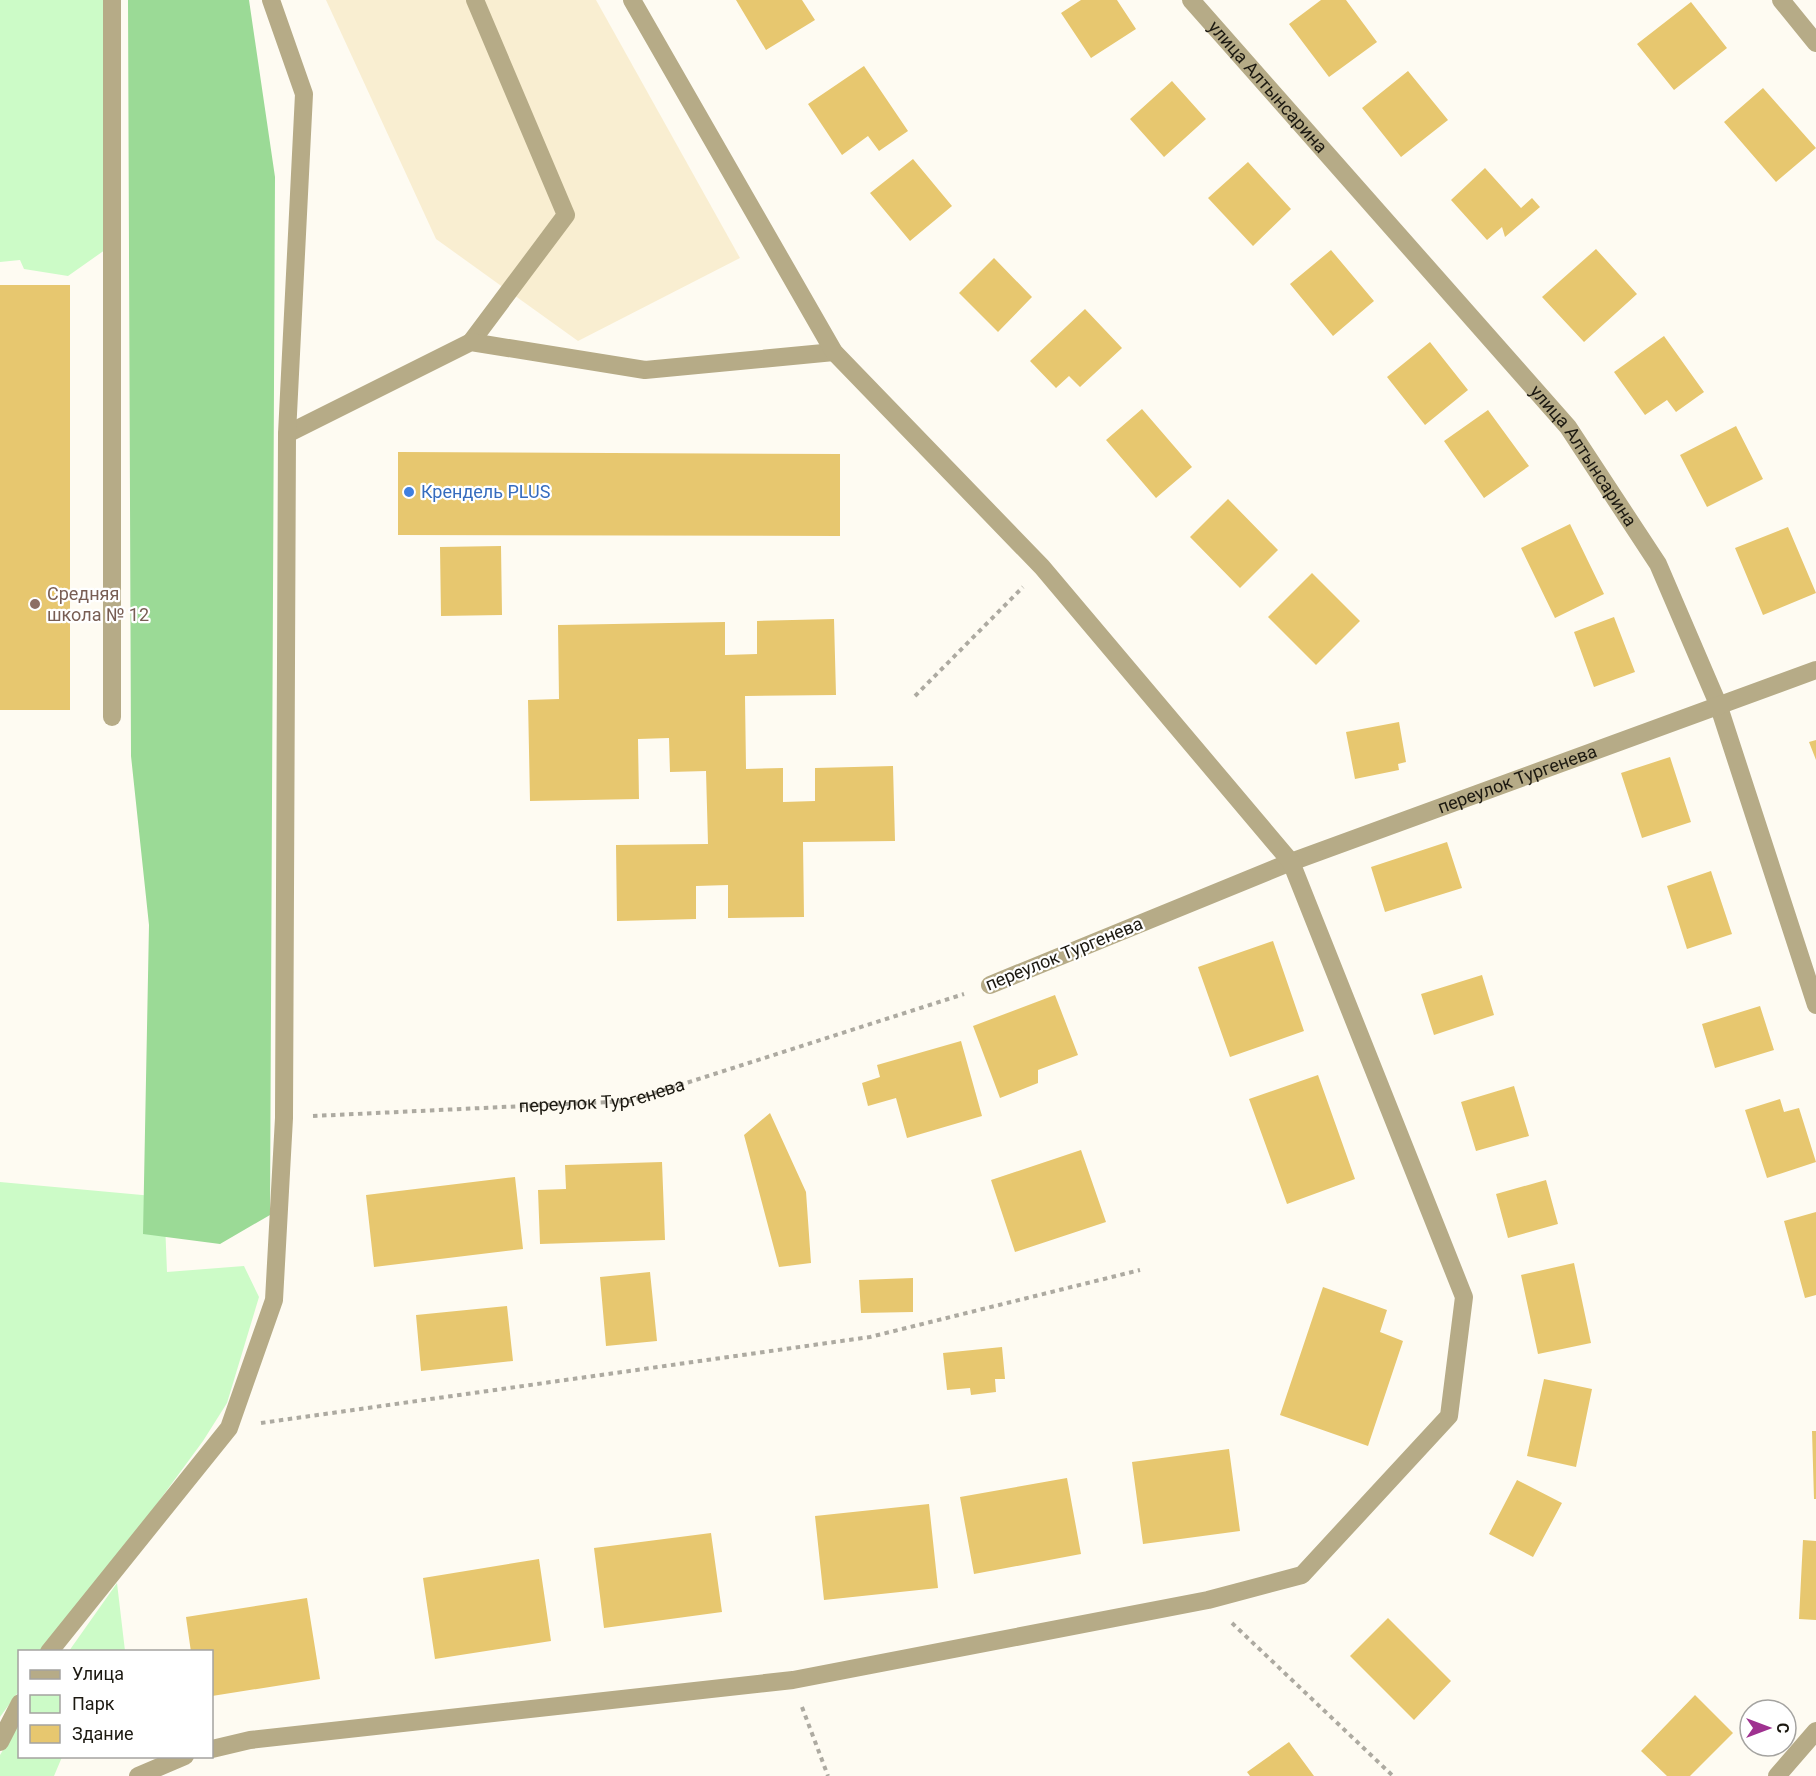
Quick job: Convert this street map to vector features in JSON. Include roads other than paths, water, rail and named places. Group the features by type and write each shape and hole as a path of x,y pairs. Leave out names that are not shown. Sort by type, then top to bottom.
{"lane":[{"path":"112,0 112,717"},
{"path":"52,1650 229,1428 274,1300 284,1118 286,434 304,94 271,0"},
{"path":"286,434 471,342 566,215 475,0"},
{"path":"213,1749 250,1740 793,1680 1208,1600 1302,1575 1449,1416 1464,1297 1291,862 1042,567 834,351 632,0"},
{"name":"улица Алтынсарина","path":"1191,0 1569,427 1658,564 1718,704 1816,1005"},
{"path":"1781,0 1816,44"},
{"path":"471,342 645,370 834,351"},
{"name":"переулок Тургенева","path":"990,985 1291,862 1816,670"},
{"path":"0,1742 18,1707"},
{"path":"1777,1776 1816,1731"},
{"path":"138,1776 180,1758"}],"place":[{"name":"Крендель PLUS","path":"409,492"},
{"name":"Средняя школа № 12","path":"35,604"}]}
